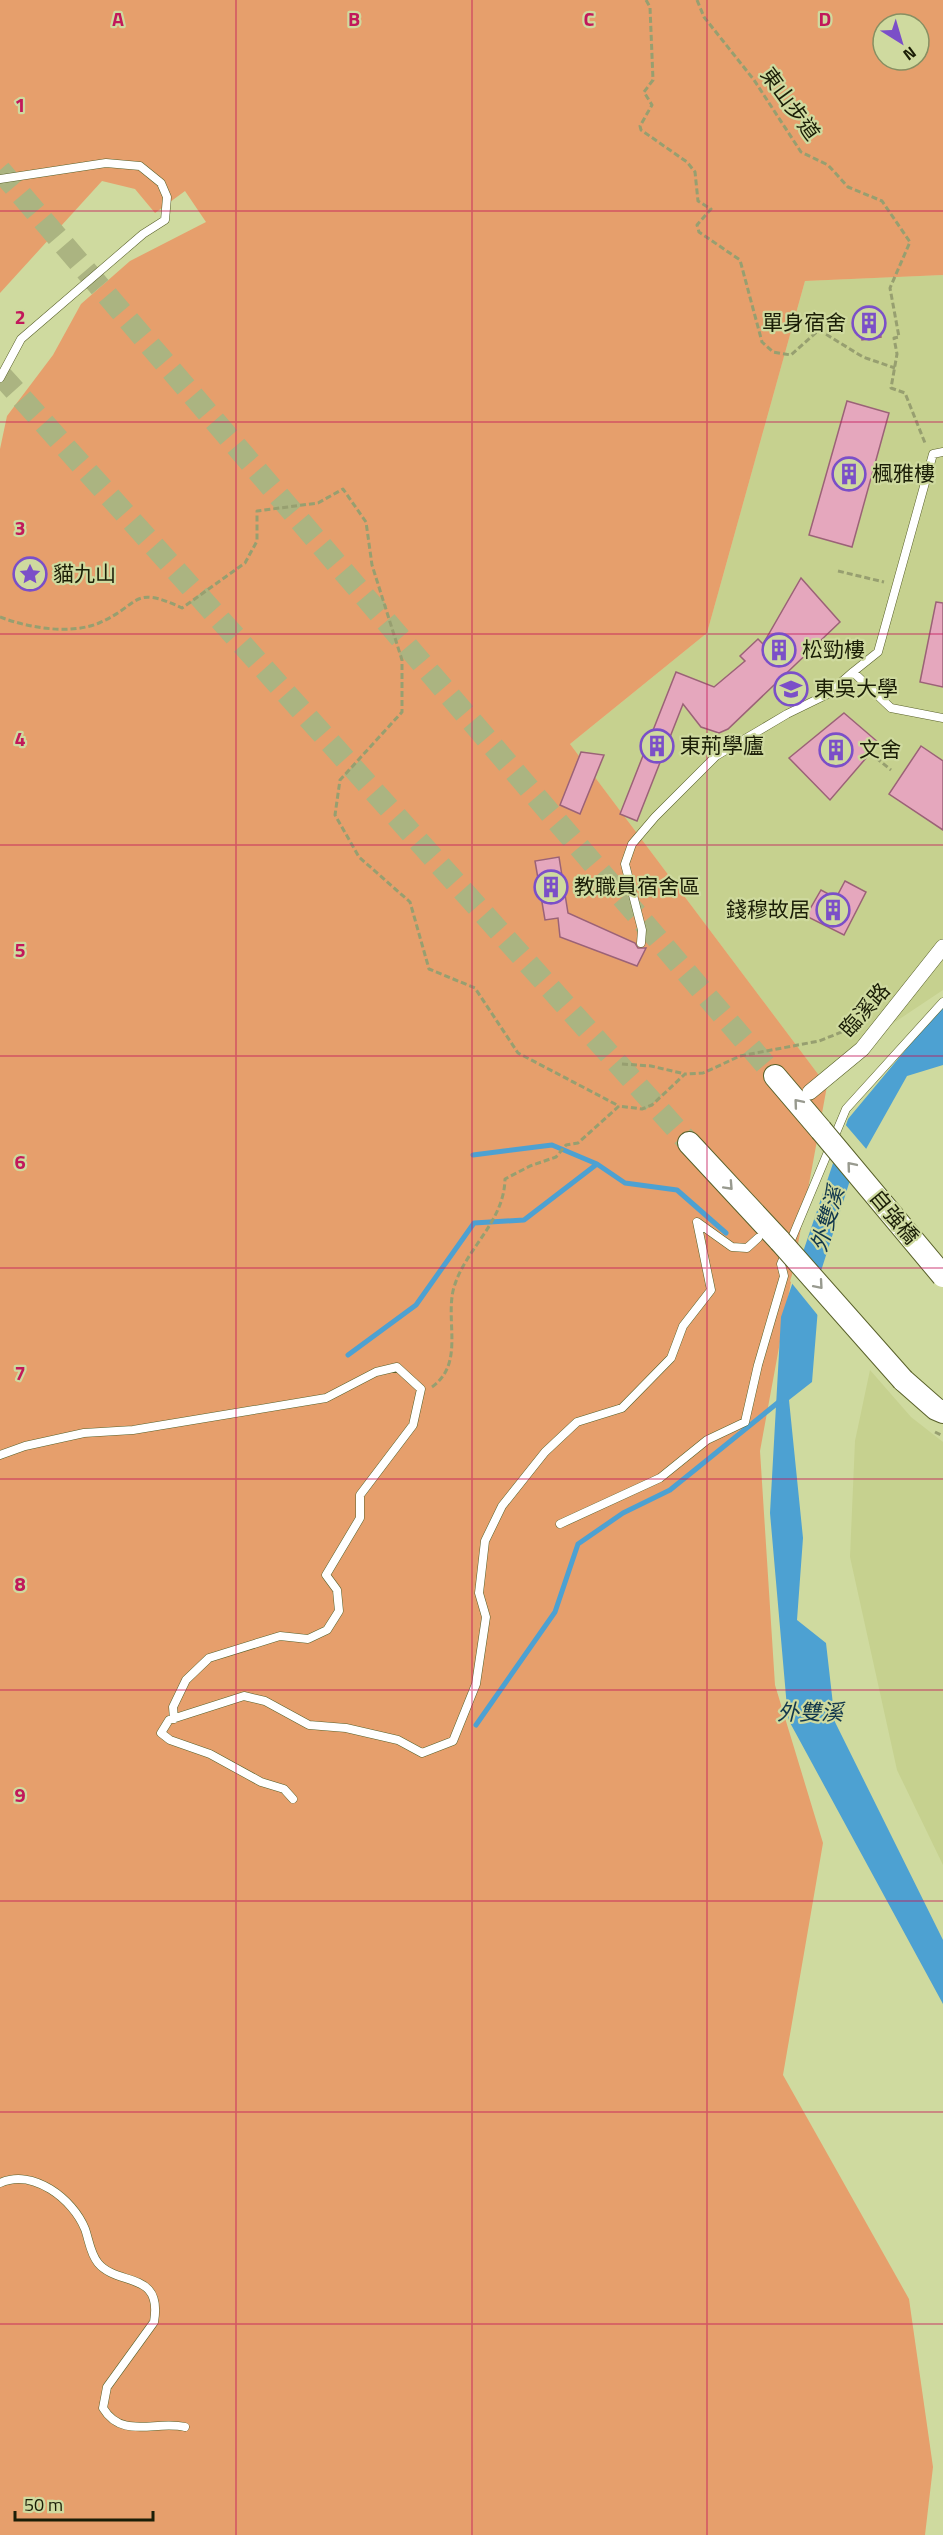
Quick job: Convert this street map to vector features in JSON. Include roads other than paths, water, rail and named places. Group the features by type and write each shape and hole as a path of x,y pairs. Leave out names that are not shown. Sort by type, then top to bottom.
{"main road":[{"name":"自強橋","path":"775,1076 943,1276"},
{"path":"689,1143 780,1241 903,1380 936,1409 943,1412"}],"street":[{"name":"臨溪路","path":"810,1092 862,1049 943,947"}],"lane":[{"path":"0,179 106,163 140,166 161,183 167,197 165,220 143,234 21,339 0,378"},
{"path":"641,943 642,930 625,864 632,844 655,817 716,756 787,714 828,694 878,652 933,454 943,452"},
{"path":"853,672 891,708 943,718"},
{"path":"560,1524 660,1478 707,1440 745,1422 758,1365 784,1276 781,1264 846,1109 943,1002"},
{"path":"293,1799 284,1790 261,1782 210,1754 170,1740 161,1733 169,1720 244,1696 265,1701 309,1725 346,1728 398,1740 422,1753 453,1741 476,1684 486,1617 478,1593 485,1541 502,1506 545,1452 577,1422 622,1408 671,1358 682,1326 711,1290 697,1222 732,1247 747,1248 758,1238"},
{"path":"0,1455 25,1446 84,1433 133,1430 326,1398 376,1372 397,1367 421,1389 413,1425 360,1495 360,1518 326,1575 337,1590 339,1611 327,1630 308,1639 280,1636 209,1658 186,1680 173,1707 174,1719"},
{"path":"0,2183 21,2179 41,2184 58,2195 78,2216 98,2262 109,2272 144,2285 151,2295 156,2310 154,2322 107,2387 103,2408 108,2416 115,2423 128,2428 170,2423 185,2427"}],"water":[{"name":"外雙溪","path":"943,1005 943,1065 907,1076 852,1174 821,1271 812,1382 789,1400 803,1538 797,1620 826,1643 835,1722 943,1940 943,2004 788,1719 770,1513 781,1317 848,1119"}],"waterway":[{"path":"473,1155 552,1145 597,1164"},
{"path":"348,1355 416,1305 474,1223 524,1220 597,1164 625,1183 677,1190 726,1233"},
{"path":"476,1725 555,1612 578,1544 623,1513 670,1490 780,1401"}],"tunnel":[{"path":"0,170 775,1076"},
{"path":"0,374 689,1143"}],"place":[{"name":"單身宿舍","path":"869,323"},
{"name":"楓雅樓","path":"849,474"},
{"name":"貓九山","path":"30,574"},
{"name":"松勁樓","path":"779,650"},
{"name":"東吳大學","path":"791,689"},
{"name":"東荊學廬","path":"657,746"},
{"name":"文舍","path":"836,750"},
{"name":"教職員宿舍區","path":"551,887"},
{"name":"錢穆故居","path":"833,910"}]}
